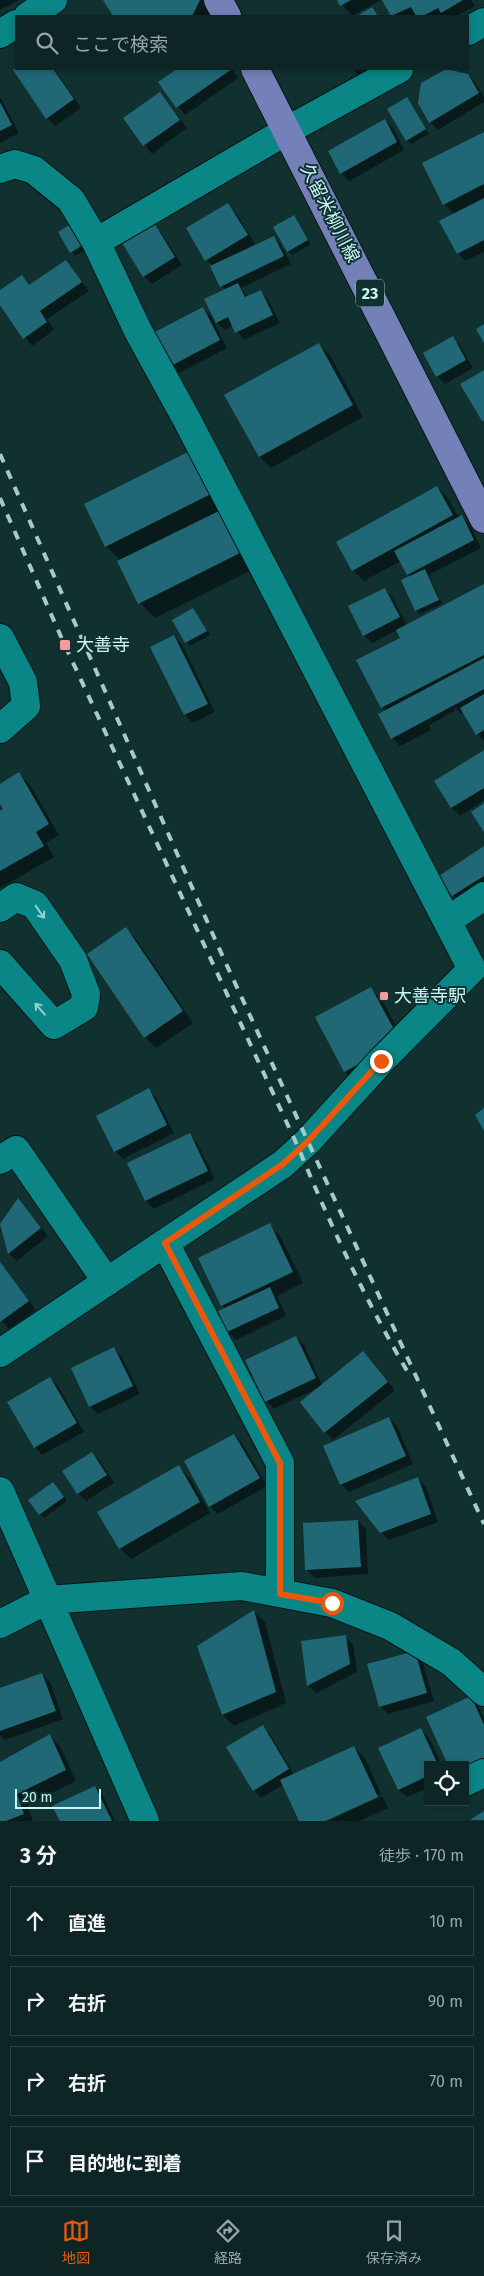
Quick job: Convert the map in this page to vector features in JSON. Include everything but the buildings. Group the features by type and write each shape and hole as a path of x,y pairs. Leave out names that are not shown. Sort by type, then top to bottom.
{"main road":[{"path":"218,0 226,15"},
{"name":"久留米柳川線","path":"256,70 288,130 484,519"}],"street":[{"path":"30,15 53,0"},
{"path":"469,30 484,22"},
{"path":"0,34 15,25"},
{"path":"96,242 288,130 397,70"},
{"path":"0,168 15,164 34,170 71,200 96,242 138,330 187,420 472,969 381,1061 308,1141 283,1164 0,1354"},
{"path":"0,638 23,682 26,706 0,728"},
{"path":"447,921 484,896"},
{"path":"0,908 16,898 35,906 73,960 86,994 84,1007 54,1025 0,964"},
{"path":"0,1160 16,1150 107,1282"},
{"path":"165,1243 280,1463 280,1594"},
{"path":"0,1491 146,1821"},
{"path":"0,1624 48,1600 242,1586 332,1603 390,1626 452,1662 484,1692"},
{"path":"469,1780 484,1773"}],"railway":[{"path":"0,454 218,946 484,1524"},
{"path":"0,498 62,639 299,1149 337,1236 364,1293 410,1376"}],"place":[{"name":"大善寺","path":"65,645"},
{"name":"大善寺駅","path":"384,996"}],"route":[{"path":"332,1603 280,1594 280,1463 165,1243 283,1164 308,1141 381,1061"}]}
